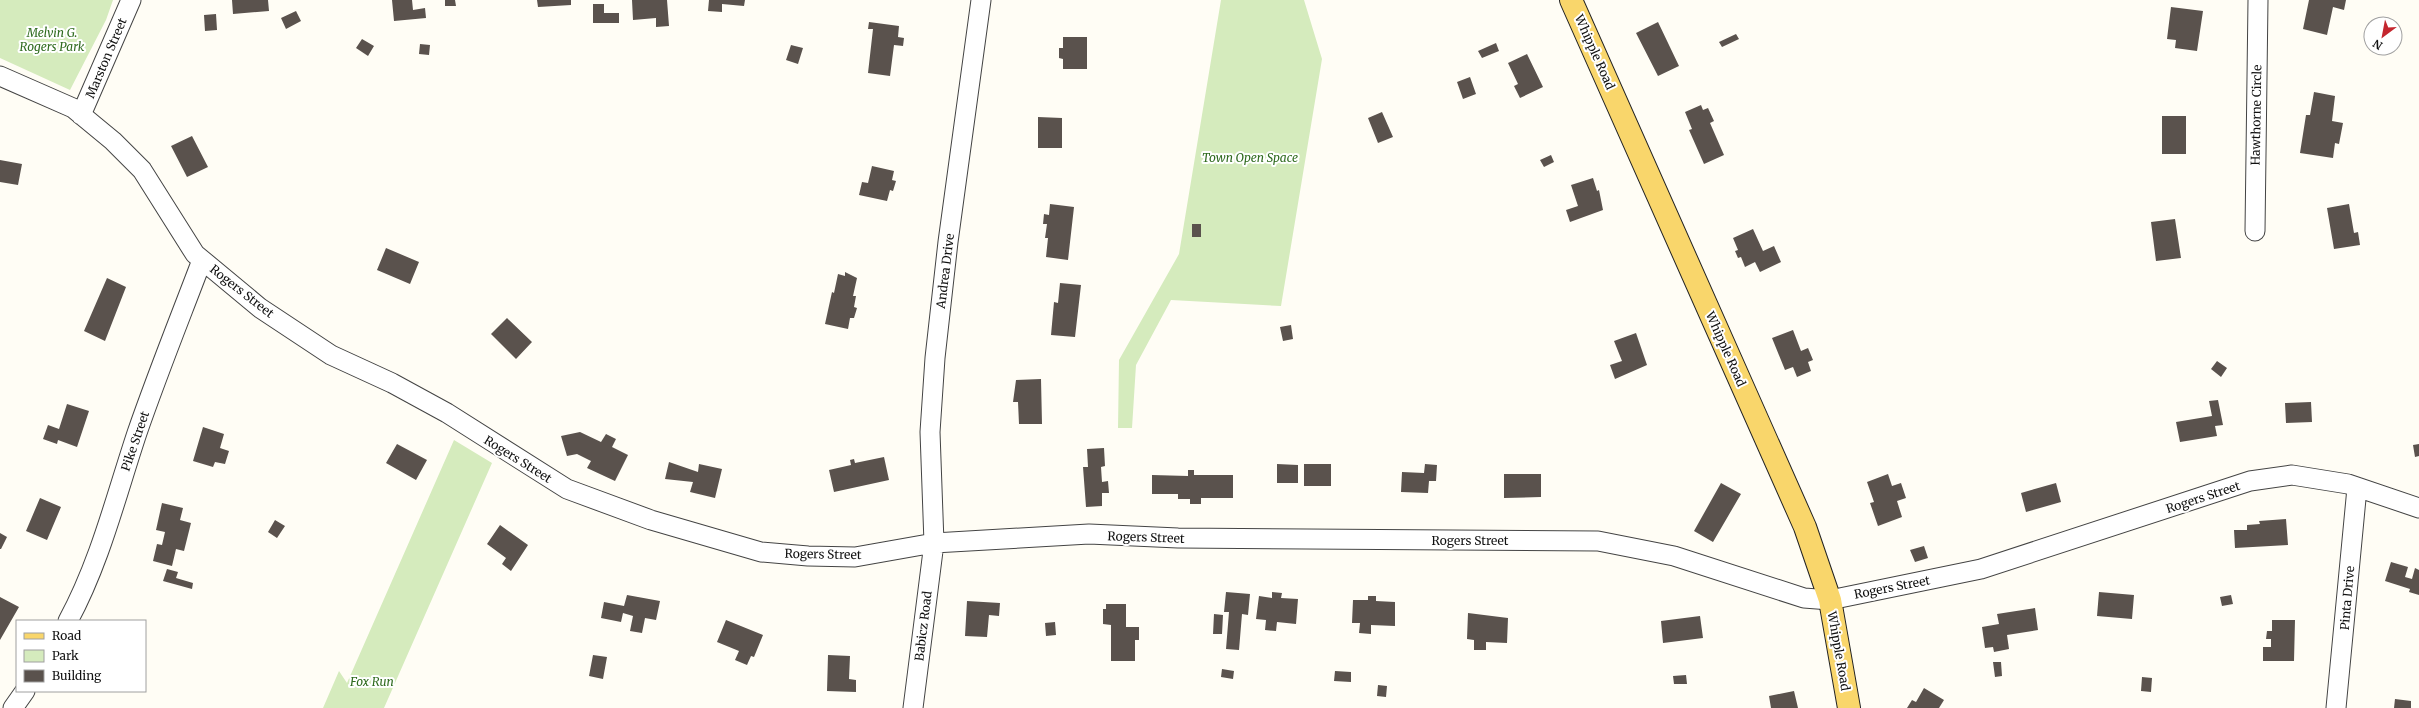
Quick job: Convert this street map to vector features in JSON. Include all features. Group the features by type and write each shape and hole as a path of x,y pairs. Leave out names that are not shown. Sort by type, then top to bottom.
{"main road":[{"name":"Whipple Road","path":"1571,0 1805,527 1830,600 1849,708"}],"street":[{"name":"Marston Street","path":"81,115 131,0"},
{"name":"Andrea Drive","path":"934,543 930,432 935,358 948,242 981,0"},
{"name":"Hawthorne Circle","path":"2255,231 2258,0"},
{"name":"Rogers Street","path":"0,76 73,108 113,141 142,170 191,248 202,260 260,308 331,355 392,383 447,413 567,489 651,520 761,552 808,556 855,557 934,543 1089,534 1178,538 1602,541 1674,556 1804,598 1830,600 1981,570 2250,481 2292,475 2357,488 2419,508"},
{"name":"Pike Street","path":"69,620 82,596 103,539 138,432 202,260"},
{"name":"Pinta Drive","path":"2336,708 2357,488"},
{"name":"Babicz Road","path":"913,708 934,543"},
{"path":"13,708 24,692"}],"green space":[{"name":"Melvin G. Rogers Park","path":"0,0 113,0 106,20 70,90 0,58"},
{"name":"Town Open Space","path":"1221,0 1304,0 1322,59 1281,306 1171,300 1136,365 1132,428 1118,428 1119,360 1179,254"},
{"name":"Fox Run","path":"454,440 492,463 384,708 323,708 339,671 347,683"}],"building":[{"path":"232,0 268,0 269,11 233,14"},
{"path":"392,0 412,0 413,10 425,8 426,18 394,21"},
{"path":"445,0 455,0 456,6 445,6"},
{"path":"537,0 571,0 571,5 538,7"},
{"path":"632,0 667,0 669,26 656,27 656,18 633,20"},
{"path":"709,0 745,0 744,6 722,4 722,12 708,11"},
{"path":"2309,0 2346,0 2344,10 2333,7 2327,35 2303,29"},
{"path":"593,4 604,4 604,13 619,13 619,23 593,23"},
{"path":"2171,7 2203,11 2197,51 2175,48 2176,40 2167,39"},
{"path":"296,11 301,21 286,29 281,18"},
{"path":"216,14 217,30 205,31 204,15"},
{"path":"869,22 899,26 898,37 904,38 903,46 894,45 890,76 868,73 873,29 868,29"},
{"path":"1658,22 1679,66 1658,76 1636,33"},
{"path":"1736,34 1739,39 1722,47 1719,42"},
{"path":"1063,37 1087,37 1087,69 1063,69 1063,59 1059,58 1059,48 1063,48"},
{"path":"362,39 374,46 368,56 356,48"},
{"path":"1496,43 1499,51 1482,58 1478,51"},
{"path":"420,44 430,45 429,55 419,54"},
{"path":"791,45 803,48 798,64 786,60"},
{"path":"1527,54 1543,87 1520,98 1514,86 1518,84 1508,63"},
{"path":"1470,77 1476,94 1463,99 1457,82"},
{"path":"2314,92 2335,96 2332,121 2343,123 2339,144 2335,143 2333,158 2300,153 2306,115 2310,115"},
{"path":"1701,105 1703,110 1708,108 1714,121 1710,123 1724,155 1704,164 1689,130 1692,129 1685,112"},
{"path":"1382,112 1393,137 1378,143 1368,118"},
{"path":"2162,116 2186,116 2186,154 2162,154"},
{"path":"1038,117 1062,118 1062,148 1038,148"},
{"path":"192,136 208,167 187,177 171,146"},
{"path":"1551,155 1554,162 1544,167 1540,160"},
{"path":"0,160 22,164 18,185 0,182"},
{"path":"872,166 894,171 892,180 896,181 893,191 890,190 887,201 859,195 862,182 868,183"},
{"path":"1593,178 1597,191 1599,190 1603,210 1570,222 1566,210 1578,206 1571,185"},
{"path":"1050,204 1074,207 1068,260 1046,257 1048,238 1045,238 1047,224 1043,224 1044,214 1049,215"},
{"path":"2349,204 2354,233 2358,232 2360,245 2334,249 2327,208"},
{"path":"2175,219 2181,258 2156,261 2151,222"},
{"path":"1192,224 1201,224 1201,237 1192,237"},
{"path":"1753,229 1763,251 1774,246 1781,262 1760,272 1755,262 1745,267 1741,257 1738,258 1735,251 1738,250 1733,238"},
{"path":"386,248 419,262 410,284 377,270"},
{"path":"845,272 857,278 853,296 856,296 854,307 857,308 854,318 850,318 848,329 825,324 832,292 834,293 838,274 845,276"},
{"path":"107,278 126,287 105,341 84,331"},
{"path":"1060,283 1081,285 1075,337 1051,335 1054,302 1058,303"},
{"path":"507,318 532,342 516,359 491,334"},
{"path":"1291,325 1293,339 1283,341 1280,327"},
{"path":"1793,330 1801,351 1808,348 1813,360 1808,362 1811,371 1797,377 1793,367 1785,370 1772,338"},
{"path":"1636,333 1647,365 1615,379 1610,365 1622,361 1614,341"},
{"path":"2217,361 2227,368 2221,377 2211,369"},
{"path":"1041,379 1042,424 1019,424 1018,402 1013,402 1016,380"},
{"path":"2218,400 2223,425 2215,426 2217,436 2180,442 2176,422 2212,416 2209,401"},
{"path":"2311,402 2312,422 2286,423 2285,403"},
{"path":"67,404 89,411 77,447 58,440 57,444 43,439 48,425 59,429"},
{"path":"203,427 224,434 220,448 229,451 225,464 215,462 213,467 193,461"},
{"path":"580,432 601,442 606,434 616,439 612,447 628,455 615,481 587,468 591,461 577,454 567,456 561,436"},
{"path":"397,444 427,460 416,480 386,463"},
{"path":"2419,444 2419,456 2415,457 2413,445"},
{"path":"1104,448 1105,466 1101,467 1102,482 1108,481 1109,493 1102,493 1102,506 1086,507 1083,467 1088,467 1087,449"},
{"path":"884,457 889,480 834,492 829,470 851,465 850,460 854,459 855,463"},
{"path":"669,462 698,472 699,464 722,469 715,498 690,492 693,482 665,479"},
{"path":"1277,464 1298,465 1298,483 1277,483"},
{"path":"1304,464 1331,464 1331,486 1304,486"},
{"path":"1425,464 1437,465 1436,481 1429,481 1428,493 1401,492 1402,472 1424,473"},
{"path":"1188,470 1194,470 1194,475 1233,475 1233,498 1201,498 1201,504 1190,504 1190,499 1178,499 1178,494 1152,494 1152,475 1188,476"},
{"path":"1504,474 1541,474 1541,497 1504,498"},
{"path":"1888,474 1892,486 1901,483 1906,498 1897,501 1902,517 1878,526 1870,503 1874,502 1867,482"},
{"path":"1721,483 1741,494 1713,542 1694,531"},
{"path":"2056,483 2061,502 2026,512 2021,493"},
{"path":"40,498 61,507 47,540 26,531"},
{"path":"162,503 183,508 180,520 191,523 184,551 176,549 172,566 153,561 157,544 162,545 165,532 156,530"},
{"path":"2286,519 2288,545 2235,548 2234,530 2247,530 2247,525 2260,524 2259,521"},
{"path":"275,520 285,526 277,538 268,532"},
{"path":"500,525 528,545 511,571 502,564 506,558 487,544"},
{"path":"0,533 7,537 1,549 0,549"},
{"path":"1924,546 1928,558 1915,562 1910,550"},
{"path":"2391,562 2408,567 2405,577 2412,579 2415,568 2419,570 2419,595 2409,592 2410,589 2385,581"},
{"path":"167,569 178,572 176,578 193,583 192,589 163,581"},
{"path":"1226,592 1250,594 1248,615 1242,614 1239,650 1226,649 1229,612 1224,612"},
{"path":"1272,592 1282,593 1281,598 1298,599 1296,624 1277,622 1276,631 1265,630 1266,620 1256,619 1259,596 1272,598"},
{"path":"2099,592 2134,595 2132,619 2097,616"},
{"path":"627,595 660,601 656,620 645,618 642,633 630,631 633,616 623,613 621,622 601,618 604,602 624,606"},
{"path":"2231,595 2233,604 2222,606 2220,597"},
{"path":"1368,596 1376,596 1376,601 1395,602 1395,626 1371,625 1371,634 1359,633 1360,623 1352,623 1353,600 1368,600"},
{"path":"0,597 19,607 0,640"},
{"path":"967,601 1000,603 999,616 989,615 987,637 965,636"},
{"path":"1106,604 1126,604 1126,627 1139,627 1139,640 1135,640 1135,661 1111,661 1111,625 1103,624 1103,609 1106,609"},
{"path":"2035,608 2038,630 2007,635 2009,649 1994,652 1993,647 1985,648 1982,627 1999,624 1997,614"},
{"path":"1468,613 1508,618 1507,643 1486,642 1486,650 1474,650 1474,640 1467,639"},
{"path":"1214,614 1223,615 1222,634 1213,634"},
{"path":"1700,616 1703,638 1663,643 1661,621"},
{"path":"726,620 763,635 754,657 751,656 747,665 735,660 739,651 717,642"},
{"path":"2272,620 2295,620 2294,661 2263,661 2263,647 2271,647 2271,639 2266,639 2267,631 2272,631"},
{"path":"1055,622 1056,635 1046,636 1045,623"},
{"path":"593,655 607,657 603,679 589,676"},
{"path":"828,655 850,656 849,679 856,680 856,692 827,691"},
{"path":"1993,662 2001,662 2002,676 1995,677"},
{"path":"1222,669 1234,671 1233,679 1221,677"},
{"path":"1335,671 1351,672 1351,682 1334,681"},
{"path":"1686,675 1687,684 1674,684 1673,676"},
{"path":"2142,677 2152,678 2151,692 2141,691"},
{"path":"1378,685 1387,686 1386,697 1377,696"},
{"path":"1924,688 1944,700 1939,708 1907,708 1912,700 1916,702"},
{"path":"1794,691 1798,708 1771,708 1769,696"},
{"path":"2395,699 2411,701 2411,708 2394,708"}]}
